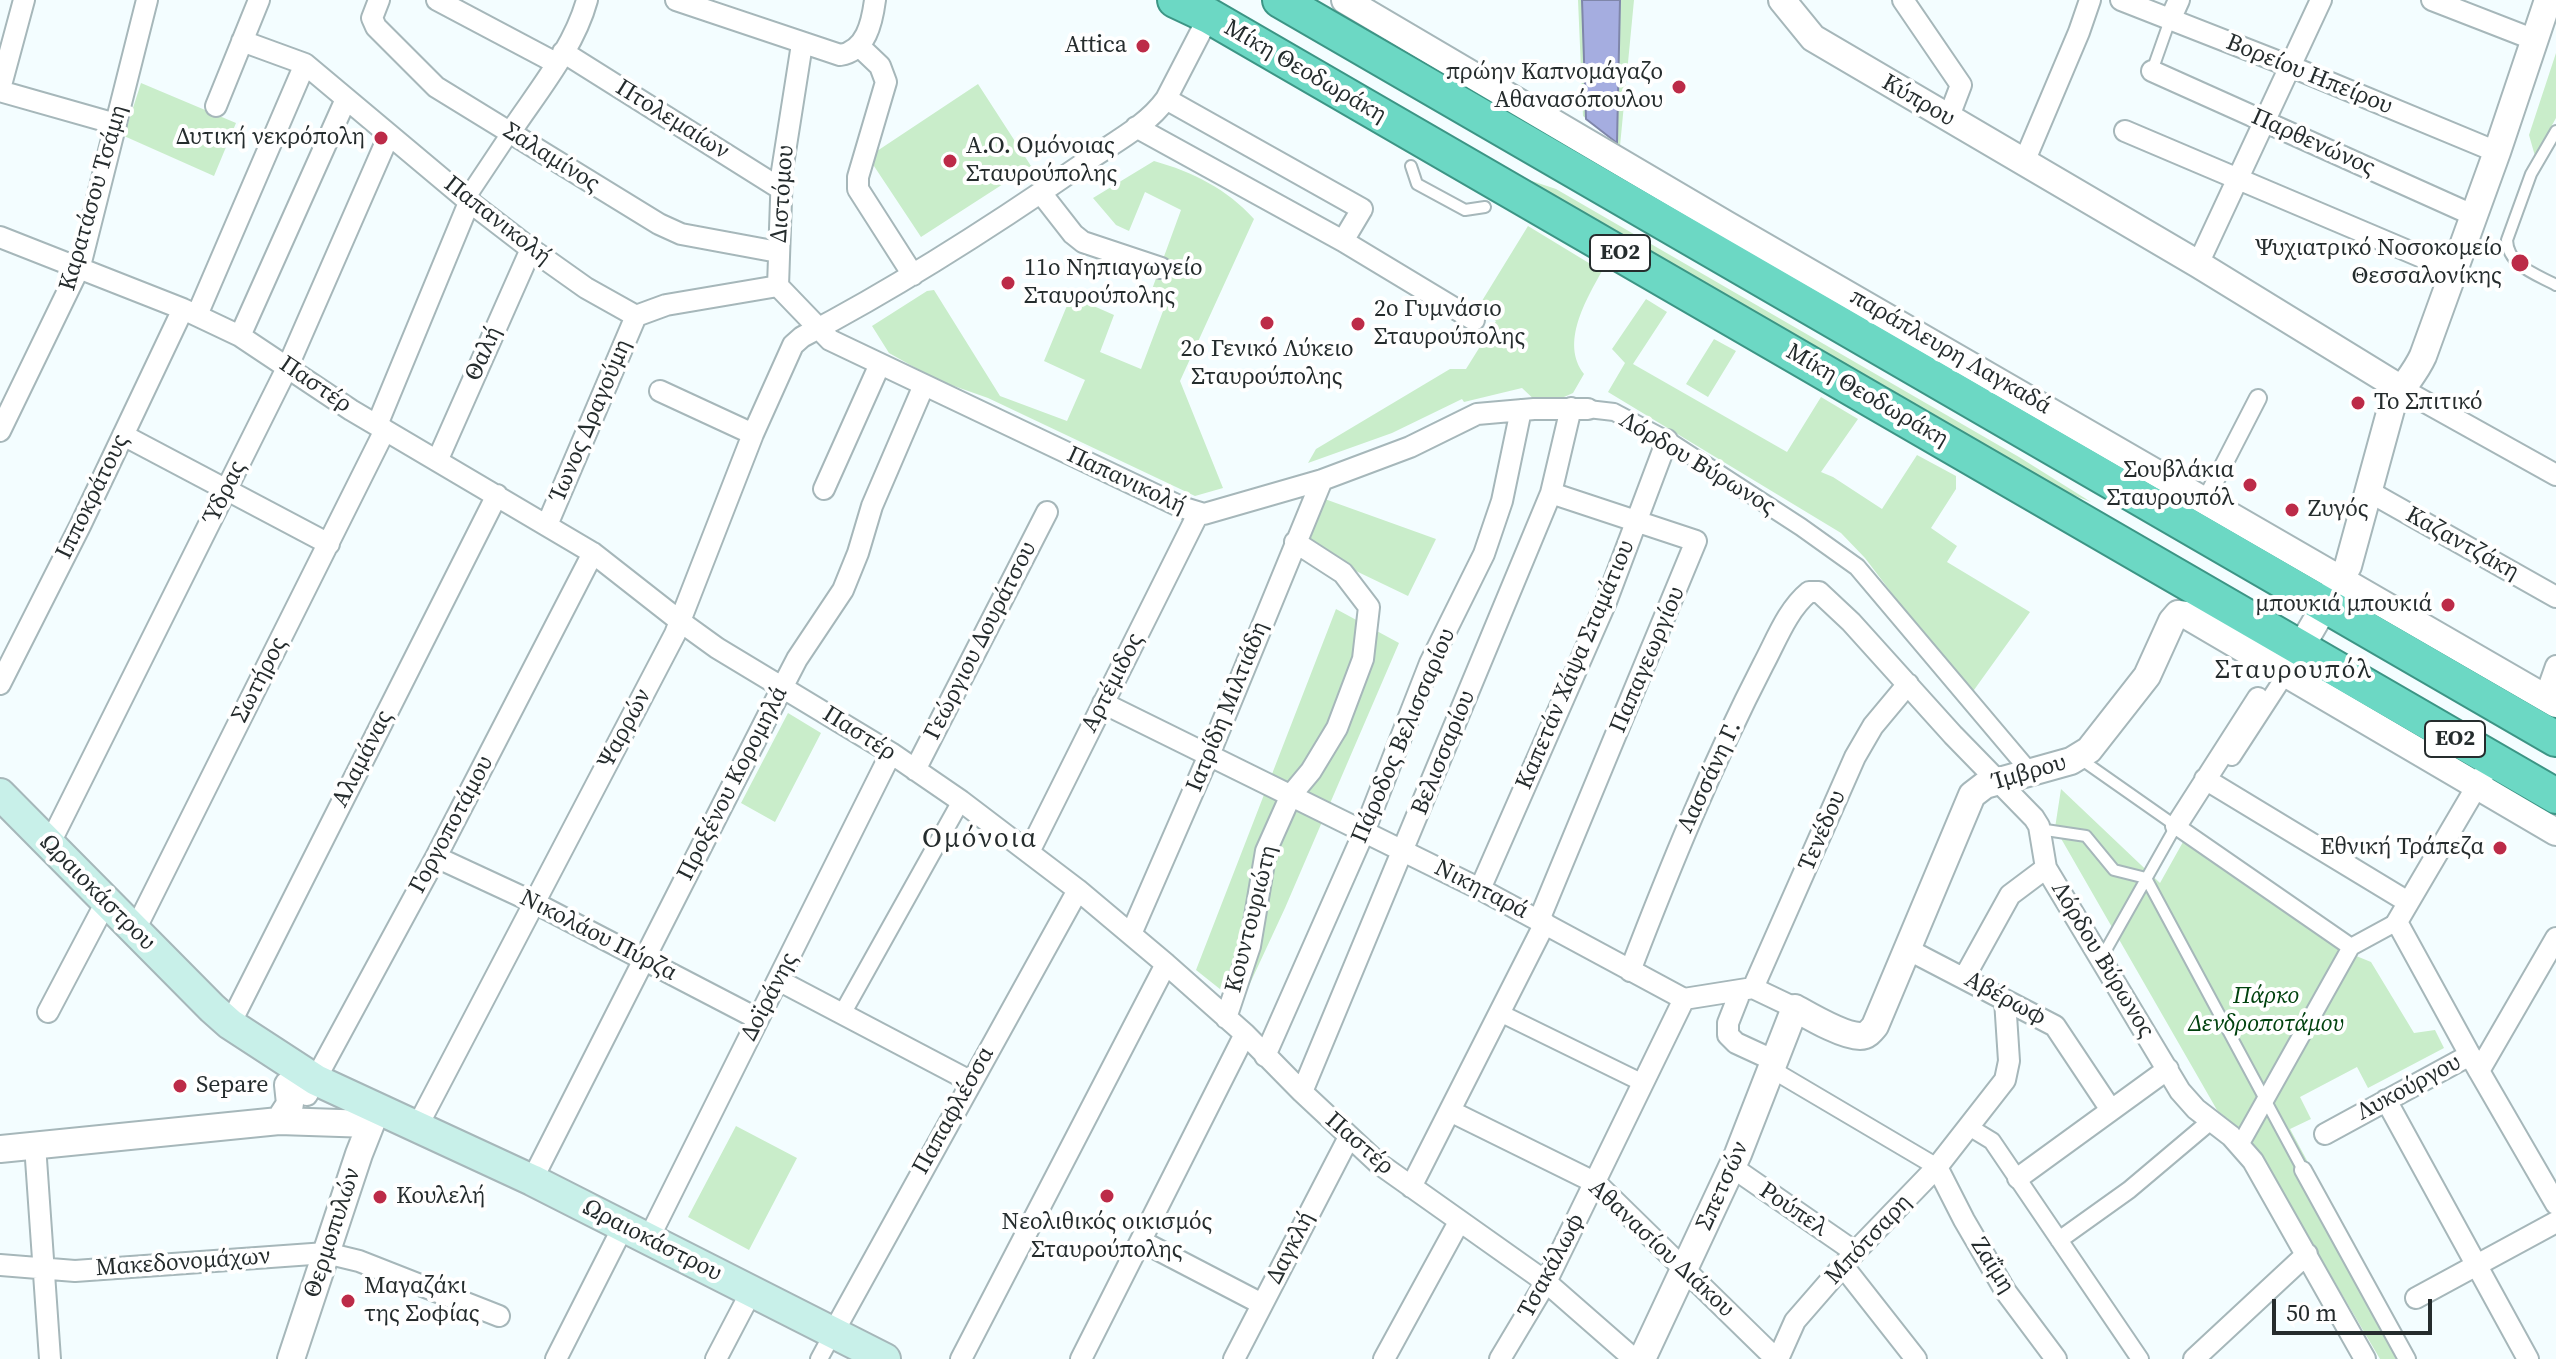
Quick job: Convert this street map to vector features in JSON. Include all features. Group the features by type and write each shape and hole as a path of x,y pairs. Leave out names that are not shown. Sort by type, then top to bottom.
{"highway":[{"name":"Μίκη Θεοδωράκη","path":"1175,0 1214,8 2017,483 2293,662 2484,773 2556,796"},
{"name":"Μίκη Θεοδωράκη","path":"1280,0 2334,593 2556,739"}],"main road":[{"name":"Ωραιοκάστρου","path":"0,794 230,1024 247,1050 303,1087 374,1116 417,1127 532,1180 751,1292 826,1346 885,1359"}],"street":[{"path":"24,0 0,90 116,124"},
{"name":"Καρατάσου Τσάμη","path":"0,431 80,266 147,0"},
{"path":"216,106 259,0"},
{"name":"Σαλαμίνος","path":"379,0 372,18 376,27 436,87 668,229 778,252"},
{"name":"Πτολεμαίων","path":"437,0 559,58 781,189"},
{"name":"Σωτήρος","path":"135,930 329,544 381,428 468,200 559,58 582,16 587,0"},
{"path":"676,0 802,44 846,55 859,46 871,24 875,0"},
{"name":"παράπλευρη Λαγκαδά","path":"1345,0 1727,225 2206,499 2334,593 2551,700"},
{"name":"Κύπρου","path":"1782,0 1813,38 2198,264 2400,388"},
{"path":"1903,0 1961,85 1948,119"},
{"path":"2024,162 2090,0"},
{"name":"Βορείου Ηπείρου","path":"2121,0 2497,152"},
{"path":"2170,20 2179,0"},
{"path":"2198,264 2321,0"},
{"path":"2432,0 2535,40"},
{"path":"2210,782 2293,662 2334,593 2352,555 2385,426 2400,388 2419,365 2455,271 2548,0"},
{"name":"Ψαρρών","path":"417,1127 681,622 753,434 789,350 802,337 913,275 1041,193 1136,127 1166,99 1214,8"},
{"name":"Παπανικολή","path":"242,41 305,64 531,249 586,288 636,316"},
{"name":"Διστόμου","path":"778,286 781,189 802,44"},
{"path":"859,46 880,66 886,82 858,177 858,189 913,275"},
{"name":"Ιπποκράτους","path":"0,684 123,435 190,312 305,64"},
{"name":"Παρθενώνος","path":"2152,71 2475,216"},
{"path":"240,336 346,99"},
{"path":"1166,99 1362,209 1343,241"},
{"path":"1136,127 1343,241 1474,320"},
{"path":"2125,131 2455,271"},
{"name":"Ύδρας","path":"49,845 288,366 389,135"},
{"path":"1041,193 1083,242 1161,268"},
{"name":"Παστέρ","path":"0,237 80,266 240,336 332,398 593,553 717,648 891,753 961,801 1078,890 1166,964 1245,1034 1349,1137 1411,1187 1546,1282 1634,1359"},
{"name":"Θαλή","path":"438,459 531,249"},
{"path":"636,316 666,305 778,286 817,329"},
{"name":"Ίωνος Δραγούμη","path":"547,525 636,316"},
{"name":"Παπανικολή","path":"817,329 830,340 1198,514 1322,480 1396,453 1468,416 1580,408"},
{"path":"824,489 880,364"},
{"name":"Προξένου Κορομηλά","path":"532,1180 797,659 843,590 872,506 924,385"},
{"path":"2400,388 2556,475"},
{"path":"660,391 753,434"},
{"path":"2206,499 2258,398"},
{"name":"Λόρδου Βύρωνος","path":"1580,408 1614,412 1667,440 1857,567 2031,773"},
{"name":"Βελισσαρίου","path":"1302,1092 1551,493 1580,408"},
{"name":"Πάροδος Βελισσαρίου","path":"1265,1056 1364,832 1430,663 1484,554 1502,501 1521,410"},
{"path":"123,435 329,544"},
{"name":"Καπετάν Χάψα Σταμάτιου","path":"1480,889 1606,602 1667,440"},
{"name":"Ιατρίδη Μιλτιάδη","path":"1131,934 1209,755 1322,480"},
{"name":"Καζαντζάκη","path":"2368,491 2556,597"},
{"name":"Παπαγεωργίου","path":"1411,1187 1500,1013 1542,922 1696,541 1551,493"},
{"name":"Αλαμάνας","path":"230,1024 497,495"},
{"name":"Γεώργιου Δουράτσου","path":"915,770 1047,512"},
{"name":"Αρτέμιδος","path":"1029,852 1198,514"},
{"name":"Κουντουριώτη","path":"1226,1018 1250,946 1266,851 1291,795 1311,771 1337,728 1363,659 1369,607 1343,573 1295,542"},
{"name":"Γοργοποτάμου","path":"303,1087 436,857 593,553"},
{"name":"Λόρδου Βύρωνος","path":"1809,592 1819,592 1828,599 2034,818 2046,868 2168,1069 2187,1100 2240,1145 2264,1178 2365,1359"},
{"name":"Λασσάνη Γ.","path":"1630,971 1679,847 1731,730 1785,625 1809,592"},
{"name":"Ίμβρου","path":"1795,1008 1819,1021 1864,1036 1875,1026 1968,800 1977,790 1997,780 2079,758 2093,747 2139,688 2157,658 2173,618 2179,613 2239,645 2293,662"},
{"path":"2551,700 2556,666"},
{"name":"Τενέδου","path":"1773,1065 1736,1043 1728,1035 1728,1023 1747,989 1855,757 1873,726 1908,684"},
{"path":"2258,698 2180,830 2351,947"},
{"name":"Νικηταρά","path":"1103,703 1480,889 1684,999"},
{"name":"Δοϊράνης","path":"556,1359 635,1233 758,1019 891,753"},
{"path":"2240,1145 2351,947 2397,922 2484,773 2556,832"},
{"path":"2210,782 2408,902"},
{"path":"842,1014 961,801"},
{"name":"Νικολάου Πύρζα","path":"436,857 533,902 758,1019"},
{"path":"1964,978 2010,895 2046,868"},
{"name":"Παπαφλέσσα","path":"826,1346 1078,890"},
{"path":"48,1012 106,902"},
{"path":"2397,922 2556,1204"},
{"name":"Λυκούργου","path":"2325,1134 2386,1100 2474,1063 2556,938"},
{"name":"Αβέρωφ","path":"1907,949 2055,1026 2111,1110"},
{"path":"961,1359 1166,964"},
{"path":"778,980 970,1081"},
{"path":"1684,999 1747,989 1795,1008"},
{"name":"Τσακάλωφ","path":"1500,1359 1546,1282 1684,999"},
{"name":"Μπότσαρη","path":"1777,1359 1795,1321 1937,1167 2005,1080 2009,1061 2005,1000"},
{"name":"Σπετσών","path":"1642,1359 1732,1167 1795,1008"},
{"path":"1500,1013 1643,1083"},
{"path":"1081,1359 1245,1034"},
{"path":"1773,1065 1937,1167"},
{"path":"2018,1178 2168,1069"},
{"path":"279,1121 303,1087"},
{"path":"2386,1100 2528,1359"},
{"name":"Αθανασίου Διάκου","path":"1450,1111 1596,1183 1777,1359"},
{"path":"0,1149 279,1121 374,1116"},
{"name":"Θερμοπυλών","path":"291,1359 374,1116"},
{"path":"2059,1240 2129,1190 2212,1120"},
{"path":"1969,1127 1992,1141 2140,1359"},
{"name":"Δαγκλή","path":"1234,1359 1349,1137"},
{"path":"35,1145 50,1359"},
{"name":"Ρούπελ","path":"1732,1167 1849,1259 1916,1359"},
{"name":"Ζαΐμη","path":"1937,1167 2006,1292 2056,1359"},
{"path":"2303,1170 2407,1359"},
{"path":"1384,1359 1459,1222"},
{"path":"2416,1298 2556,1222"},
{"path":"1141,1241 1262,1304"},
{"name":"Μακεδονομάχων","path":"0,1265 75,1271 326,1253 359,1261 499,1316"},
{"path":"2194,1359 2307,1254"},
{"path":"716,1359 751,1292"}],"lane":[{"path":"2152,71 2170,20"},
{"path":"2556,131 2531,174 2507,240 2514,260 2556,285"},
{"path":"1411,166 1417,184 1465,210 1485,207"},
{"path":"2079,758 2180,830 2146,878 2102,957"},
{"path":"2039,829 2086,836 2114,870 2146,878 2303,1170"}],"green space":[{"path":"1578,0 1634,0 1620,146 1583,116"},
{"path":"2556,53 2556,118 2535,156 2529,135"},
{"path":"141,83 236,123 214,176 124,136"},
{"name":"Α.Ο. Ομόνοιας Σταυρούπολης","path":"978,84 1031,166 921,237 868,157"},
{"path":"1154,161 1208,183 1244,208 1254,219 1180,381 1223,488 1195,496 988,398 937,380 889,353 872,326 927,291 934,290 1000,396 1067,421 1085,380 1044,361 1071,296 1114,315 1100,352 1141,369 1168,298 1151,292 1181,210 1145,192 1129,231 1116,225 1093,198"},
{"path":"1511,174 1556,189 2019,457 2091,502 2048,485"},
{"path":"1528,226 1602,271 1583,308 1575,335 1577,362 1584,374 1573,393 1564,397 1563,405 1540,405 1522,388 1464,402 1462,399 1392,433 1308,463 1316,449 1450,369 1466,369 1496,321 1477,309"},
{"path":"1646,299 1667,312 1633,364 1787,452 1821,397 1858,419 1821,472 1882,509 1917,455 1956,476 1956,489 1931,528 1957,546 1947,562 2030,612 1974,690 1967,692 1865,558 1841,533 1608,392 1625,363 1612,349"},
{"path":"1714,339 1736,351 1708,397 1686,384"},
{"path":"1322,498 1436,539 1408,596 1308,548"},
{"path":"1336,609 1399,643 1240,1005 1196,970"},
{"path":"788,713 821,733 775,822 741,803"},
{"name":"Πάρκο Δενδροποτάμου","path":"2061,789 2160,883 2183,842 2339,949 2371,962 2414,1033 2435,1030 2444,1048 2368,1088 2357,1067 2300,1097 2311,1119 2290,1129 2414,1359 2380,1359 2248,1136 2217,1110 2055,828"},
{"path":"736,1126 797,1158 749,1250 688,1217"}],"water":[{"path":"1582,0 1620,0 1617,143 1586,119"}],"place":[{"name":"Attica","path":"1143,46"},
{"name":"πρώην Καπνομάγαζο Αθανασόπουλου","path":"1679,87"},
{"name":"Δυτική νεκρόπολη","path":"381,138"},
{"name":"Α.Ο. Ομόνοιας Σταυρούπολης","path":"950,161"},
{"name":"Ψυχιατρικό Νοσοκομείο Θεσσαλονίκης","path":"2520,263"},
{"name":"11ο Νηπιαγωγείο Σταυρούπολης","path":"1008,283"},
{"name":"2ο Γενικό Λύκειο Σταυρούπολης","path":"1267,323"},
{"name":"2ο Γυμνάσιο Σταυρούπολης","path":"1358,324"},
{"name":"Το Σπιτικό","path":"2358,403"},
{"name":"Σουβλάκια Σταυρουπόλ","path":"2250,485"},
{"name":"Ζυγός","path":"2292,510"},
{"name":"μπουκιά μπουκιά","path":"2448,605"},
{"name":"Εθνική Τράπεζα","path":"2500,848"},
{"name":"Separe","path":"180,1086"},
{"name":"Νεολιθικός οικισμός Σταυρούπολης","path":"1107,1196"},
{"name":"Κουλελή","path":"380,1197"},
{"name":"Μαγαζάκι της Σοφίας","path":"348,1301"}],"district":[{"name":"Σταυρουπόλ","path":"2294,671"},
{"name":"Ομόνοια","path":"980,840"}]}
